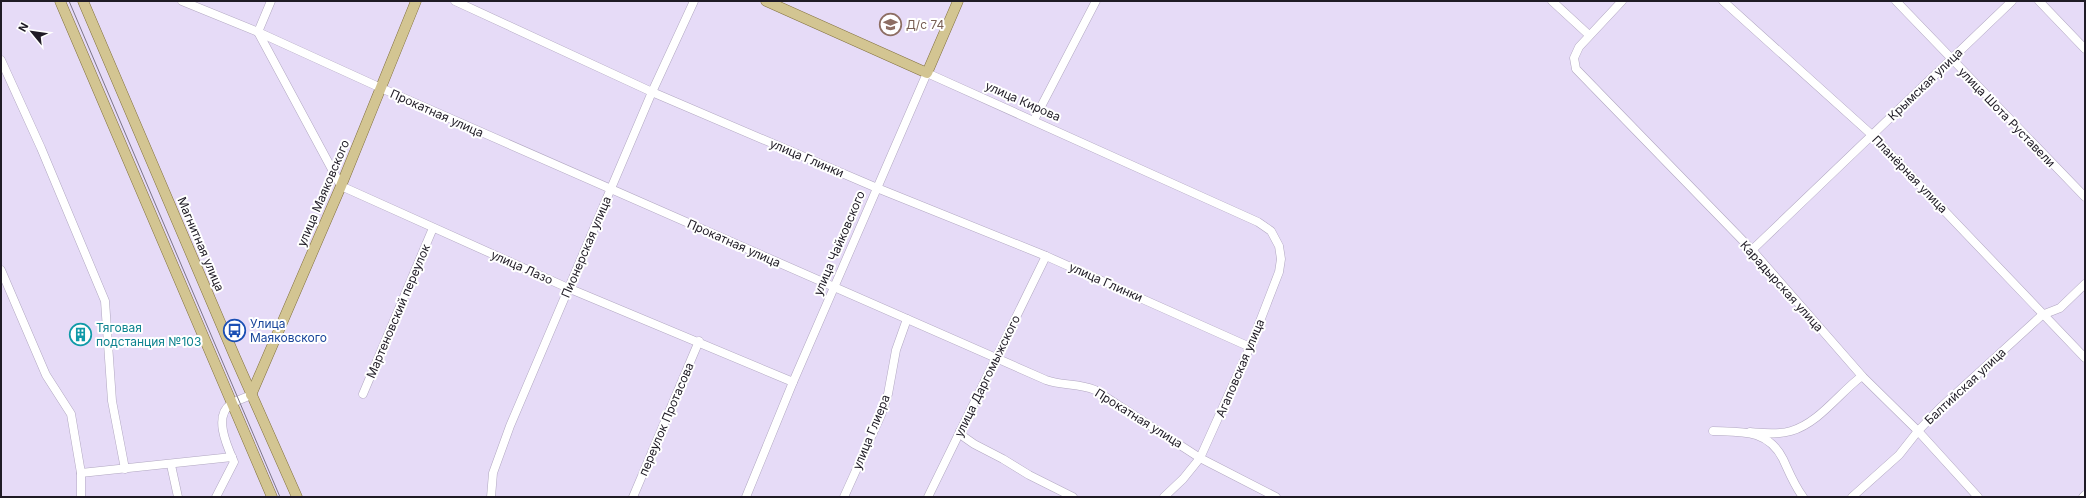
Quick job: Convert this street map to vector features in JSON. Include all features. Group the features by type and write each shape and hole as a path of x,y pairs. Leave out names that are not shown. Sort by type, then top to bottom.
{"main road":[{"path":"60,1 272,497"},
{"name":"Магнитная улица","path":"83,1 297,497"},
{"name":"улица Маяковского","path":"252,395 341,186 416,1"},
{"name":"улица Кирова","path":"766,1 927,73"},
{"name":"улица Чайковского","path":"927,73 958,1"}],"street":[{"name":"Прокатная улица","path":"182,1 258,32 381,88 1054,383 1077,384 1095,390 1200,458 1276,497"},
{"path":"271,1 258,32 341,186"},
{"name":"улица Глинки","path":"455,1 652,92 877,188 1046,256 1250,347"},
{"name":"Пионерская улица","path":"491,497 493,473 510,426 652,92 694,1"},
{"path":"1034,120 1096,1"},
{"path":"1552,1 1589,35"},
{"name":"Карадырская улица","path":"1622,1 1579,47 1574,58 1576,69 1752,250 1862,376 1918,430 1978,497"},
{"name":"Планёрная улица","path":"1723,1 1872,135 2042,315 2085,358"},
{"name":"улица Шота Руставели","path":"1896,1 2085,197"},
{"name":"Крымская улица","path":"1752,250 2012,1"},
{"path":"2039,1 2085,49"},
{"path":"1,60 41,148 105,301 112,401 125,469"},
{"name":"улица Кирова","path":"927,73 1034,120 1267,228"},
{"name":"улица Чайковского","path":"746,497 793,382 927,73"},
{"name":"улица Лазо","path":"341,186 568,288 699,341 793,382"},
{"name":"Мартеновский переулок","path":"363,394 433,228"},
{"name":"Агаповская улица","path":"1164,497 1183,479 1200,458 1250,347 1280,267 1280,246 1275,235 1267,228"},
{"name":"улица Даргомыжского","path":"928,497 1046,256"},
{"path":"1,270 46,375 71,414 80,473 81,497"},
{"name":"Балтийская улица","path":"1852,497 1899,455 1918,430 1940,408 2042,315 2060,308 2085,284"},
{"name":"улица Глиера","path":"844,497 881,415 888,394 896,350 907,319"},
{"name":"переулок Протасова","path":"634,497 699,341"},
{"path":"1713,431 1781,433 1791,431 1803,426 1817,416 1862,376"},
{"path":"216,497 234,462 222,426 224,413 232,404 252,395"},
{"path":"960,431 964,437 974,444 1029,475 1073,497"},
{"path":"1750,432 1766,439 1782,458 1797,489 1803,497"},
{"path":"80,473 171,465 232,457"},
{"path":"171,465 178,497"}],"tram line":[{"path":"69,1 280,497"}],"place":[{"name":"Д/с 74","path":"890,24"},
{"name":"Улица Маяковского","path":"234,330"},
{"name":"Тяговая подстанция №103","path":"81,334"}]}
